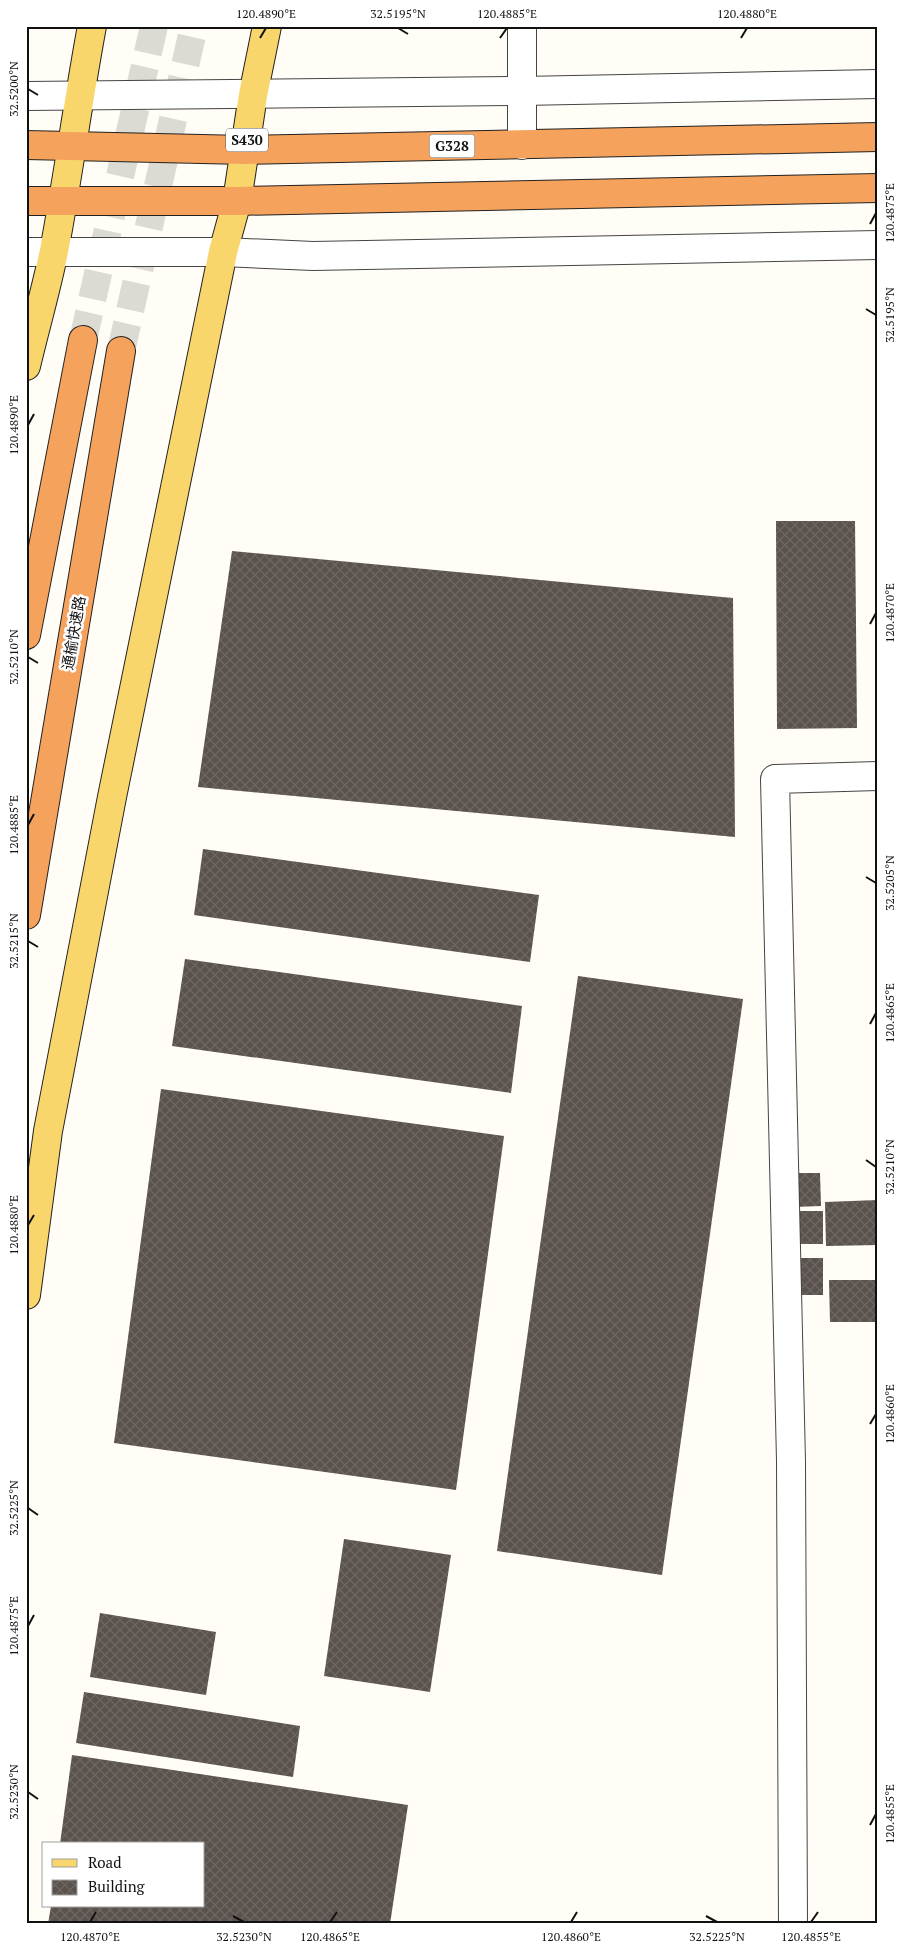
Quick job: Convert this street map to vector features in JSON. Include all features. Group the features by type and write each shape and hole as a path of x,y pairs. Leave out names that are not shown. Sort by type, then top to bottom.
{"highway":[{"name":"G328","path":"26,145 245,150 878,137"},
{"path":"26,201 237,200 878,188"},
{"path":"26,635 83,340"},
{"name":"通榆快速路","path":"26,915 122,351"}],"main road":[{"path":"26,366 53,252 92,26"},
{"name":"S430","path":"223,252 237,200 253,95 267,26"},
{"path":"26,1295 48,1131 114,787 223,252"}],"street":[{"path":"522,26 522,144"},
{"path":"26,96 253,95 878,84"},
{"path":"26,252 223,252 313,256 878,245"},
{"path":"793,1924 791,1461 775,780 878,776"}],"building":[{"path":"776,521 855,521 857,728 777,729"},
{"path":"232,551 733,598 735,837 198,787"},
{"path":"203,849 539,895 530,962 194,915"},
{"path":"185,959 522,1006 511,1093 172,1046"},
{"path":"578,976 743,999 662,1575 497,1551"},
{"path":"161,1089 504,1136 456,1490 114,1443"},
{"path":"793,1173 820,1173 821,1206 794,1207"},
{"path":"878,1200 878,1245 826,1246 825,1202"},
{"path":"794,1211 823,1211 823,1244 794,1244"},
{"path":"795,1258 823,1258 823,1295 795,1295"},
{"path":"829,1280 878,1280 878,1322 830,1322"},
{"path":"344,1539 451,1555 430,1692 324,1676"},
{"path":"100,1613 216,1632 206,1695 90,1677"},
{"path":"84,1692 300,1726 293,1777 76,1743"},
{"path":"72,1755 408,1805 390,1924 48,1924 51,1908 205,1908 205,1842 60,1842"}],"tunnel":[{"path":"83,340 154,26"},
{"path":"121,351 194,26"}]}
